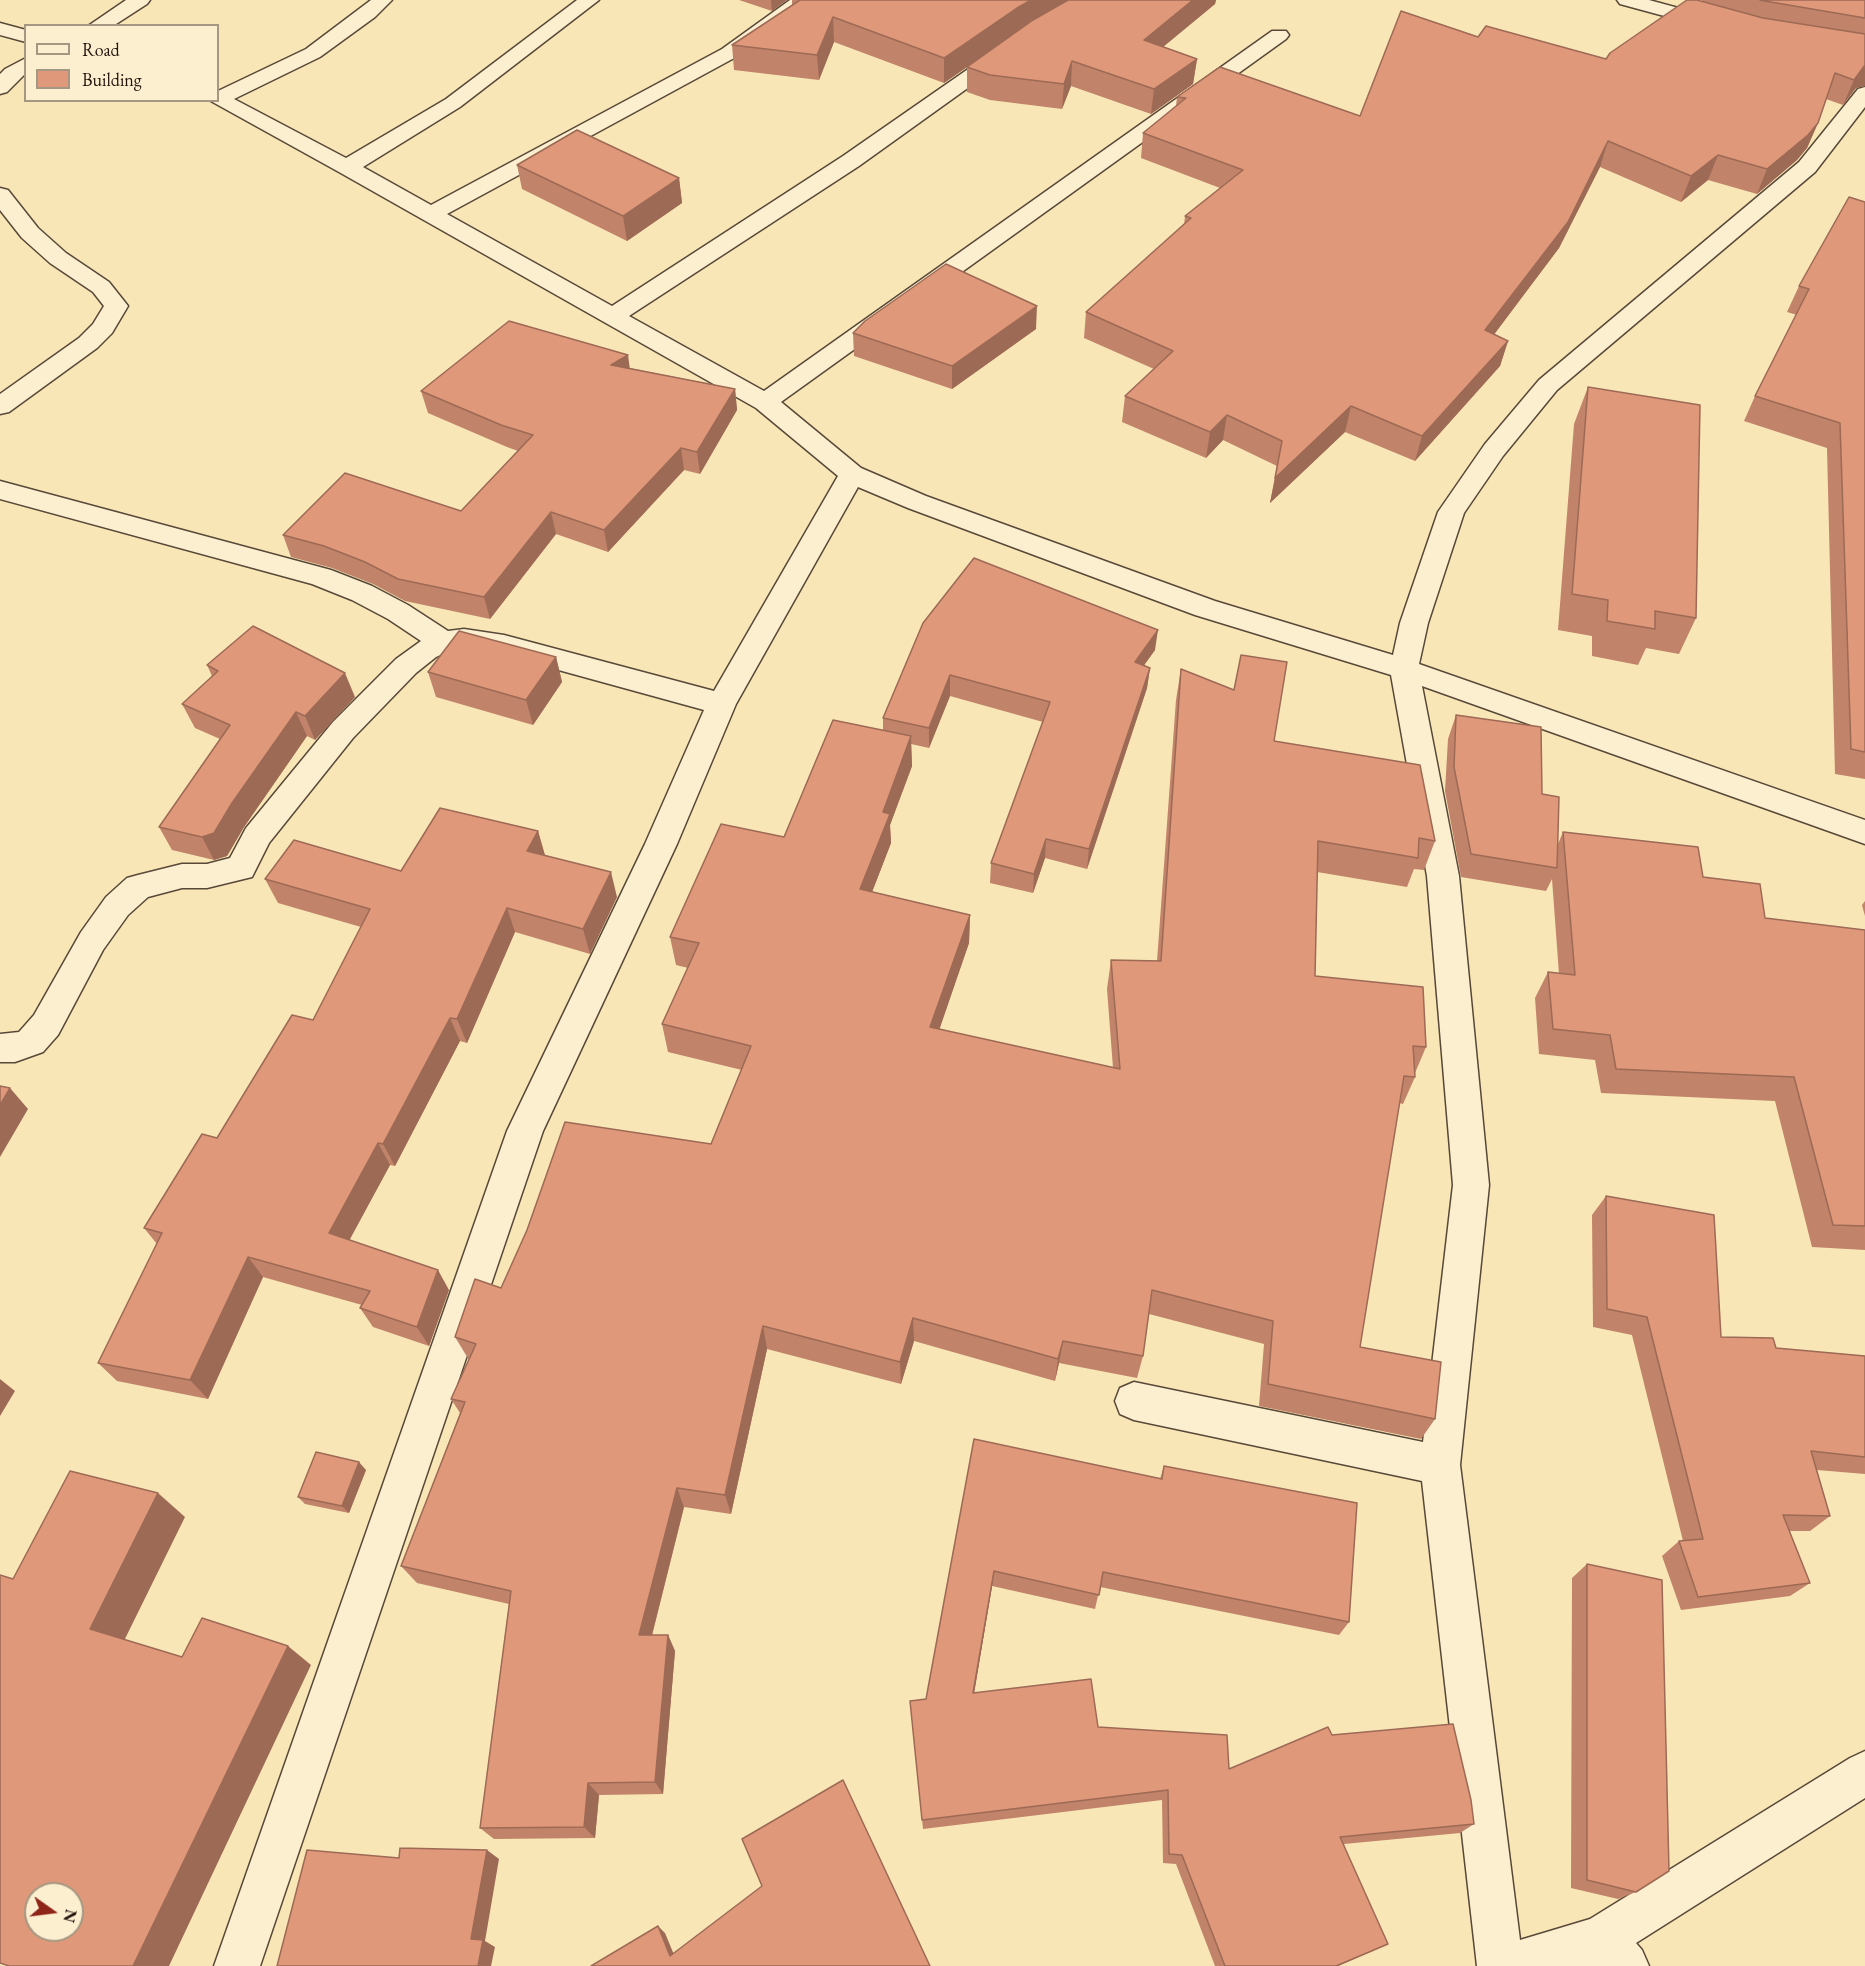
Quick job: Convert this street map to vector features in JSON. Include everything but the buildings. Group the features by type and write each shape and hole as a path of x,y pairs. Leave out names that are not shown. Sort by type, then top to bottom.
{"street":[{"path":"101,24 140,0"},
{"path":"219,99 313,53 382,0"},
{"path":"347,167 453,103 589,0"},
{"path":"431,214 729,53 803,0"},
{"path":"1627,0 1732,28"},
{"path":"0,29 24,35"},
{"path":"765,402 1279,35"},
{"path":"614,315 851,160 1024,39"},
{"path":"0,88 12,73 24,64"},
{"path":"1500,1966 1440,1465 1471,1185 1443,876 1404,669 1414,623 1451,512 1494,450 1548,385 1808,167 1865,93"},
{"path":"219,100 347,167 614,315 765,402 852,474 917,502 1205,608 1404,669 1865,832"},
{"path":"0,195 30,233 58,258 100,287 116,306 103,328 88,343 0,406"},
{"path":"237,1966 525,1131 661,844 721,704 852,474"},
{"path":"0,490 321,577 362,593 398,612 443,642"},
{"path":"0,1048 15,1048 31,1042 46,1025 92,941 117,906 138,887 182,876 207,876 241,868 257,836 343,730 406,666 443,642 464,639 504,645 721,704"},
{"path":"1134,1401 1440,1465"},
{"path":"1512,1966 1614,1953 1865,1773"}]}
